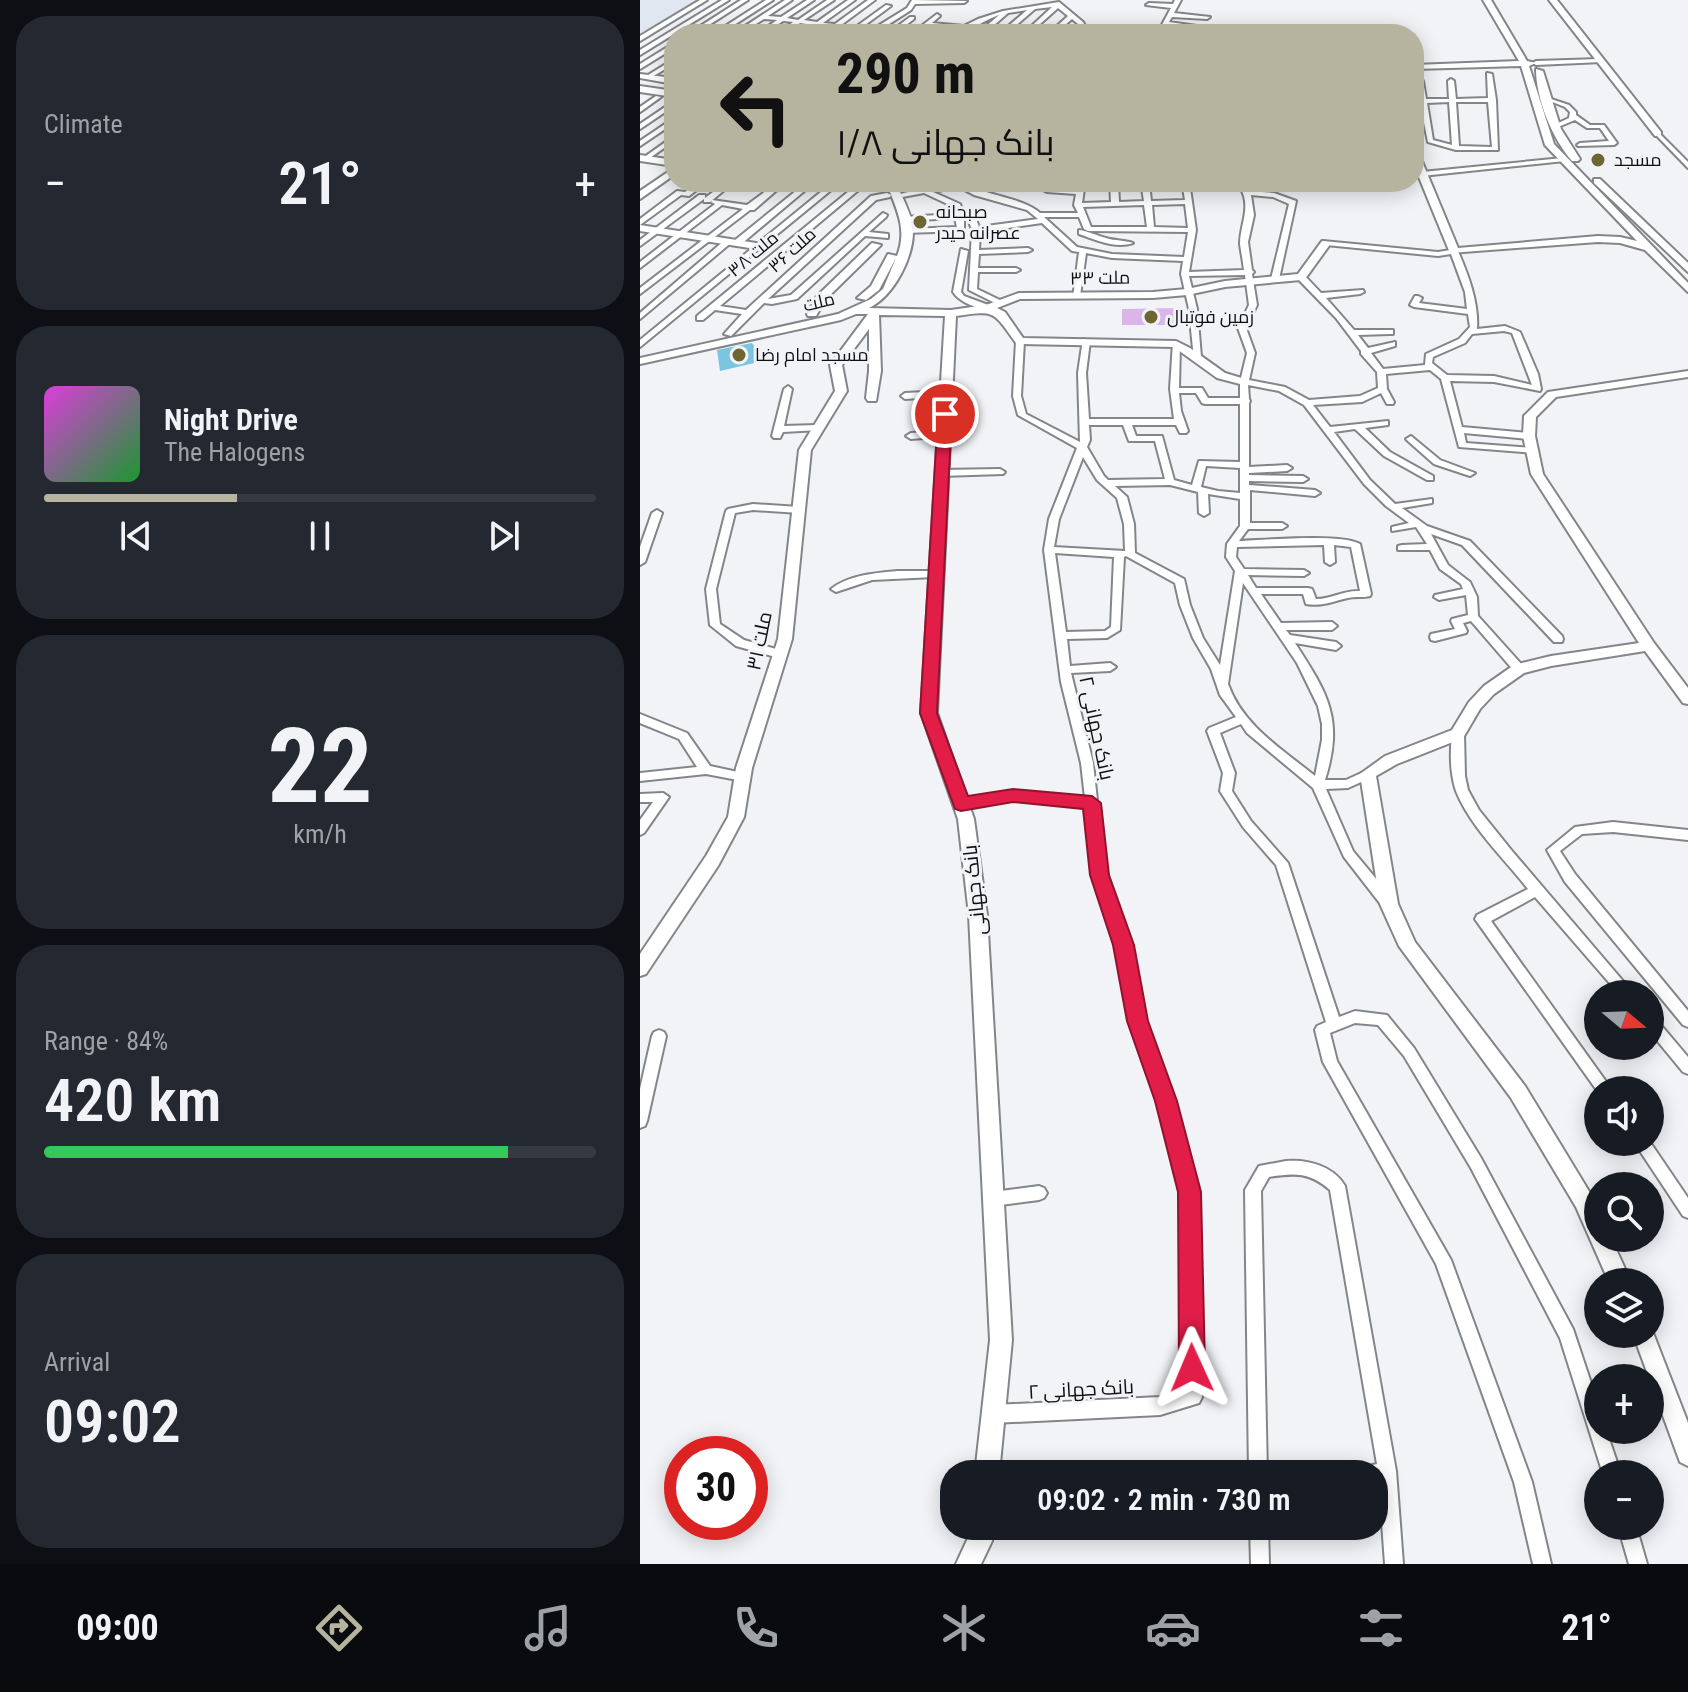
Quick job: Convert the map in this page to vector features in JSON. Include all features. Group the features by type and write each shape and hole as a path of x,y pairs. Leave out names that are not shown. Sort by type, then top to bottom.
{"street":[{"path":"665,24 704,0"},
{"path":"688,24 726,0"},
{"path":"707,24 745,0"},
{"path":"732,24 770,0"},
{"path":"752,24 789,0"},
{"path":"775,24 811,0"},
{"path":"795,24 831,0"},
{"path":"818,23 850,0 871,1"},
{"path":"1487,0 1531,63 1540,115 1550,145 1688,289"},
{"path":"1498,0 1547,98 1565,149 1688,269"},
{"path":"1553,0 1658,134 1688,166"},
{"path":"840,24 871,1"},
{"path":"884,24 902,14 915,1 964,1"},
{"path":"970,24 1008,10 1060,2"},
{"path":"1060,2 1077,24"},
{"path":"1037,24 1060,2"},
{"path":"1149,5 1176,3"},
{"path":"1166,24 1176,3"},
{"path":"864,24 888,6"},
{"path":"1014,24 1033,8"},
{"path":"992,24 1008,10"},
{"path":"984,12 993,15"},
{"path":"877,14 912,18 904,24"},
{"path":"1063,24 1073,15"},
{"path":"1170,15 1207,17"},
{"path":"926,24 937,16"},
{"path":"763,17 824,24"},
{"path":"640,39 664,24"},
{"path":"640,53 664,39"},
{"path":"640,67 664,51"},
{"path":"1424,67 1600,61"},
{"path":"644,77 664,66"},
{"path":"1489,74 1493,100 1496,149 1456,148 1430,141 1424,101 1493,100"},
{"path":"644,77 664,78"},
{"path":"1451,81 1456,148"},
{"path":"641,91 664,93"},
{"path":"640,112 658,97"},
{"path":"1547,98 1567,106 1573,116 1589,127 1602,126 1614,143 1580,145"},
{"path":"640,127 664,110"},
{"path":"640,112 664,118"},
{"path":"1540,115 1553,115"},
{"path":"1556,126 1568,122 1573,116"},
{"path":"640,144 664,127"},
{"path":"642,160 664,145"},
{"path":"642,160 664,164"},
{"path":"1424,174 1563,160"},
{"path":"640,189 664,171"},
{"path":"640,196 664,173"},
{"path":"1424,179 1454,251 1473,312 1474,327 1462,341 1429,356 1428,364 1445,378 1462,445 1532,451"},
{"path":"640,244 715,192"},
{"path":"640,292 770,192"},
{"path":"640,317 799,192"},
{"path":"806,192 869,203"},
{"path":"640,344 825,192"},
{"name":"ملت ۳۸","path":"700,318 852,192"},
{"name":"ملت","path":"640,354 728,334 866,312 888,290 901,264 907,225 890,192"},
{"name":"ملت","path":"640,361 847,306 875,288 896,245 898,226 892,192"},
{"name":"ملت ۳۶","path":"728,334 761,300 869,203 911,192"},
{"path":"907,225 961,229 957,206 927,192"},
{"path":"975,192 1036,214 1075,249 1186,259"},
{"path":"1036,214 1045,192"},
{"path":"1080,192 1079,210 1085,230 1106,241 1129,243"},
{"path":"1114,192 1115,204"},
{"path":"1146,192 1151,229"},
{"path":"1187,192 1192,230 1185,274 1193,309 1197,357"},
{"path":"1245,192 1250,215 1244,242 1253,305 1242,328 1251,353 1244,382 1245,526 1232,544 1231,557 1317,692 1328,723 1325,761 1318,785"},
{"path":"1263,192 1293,203 1275,279"},
{"path":"640,225 680,193 751,208"},
{"path":"973,203 1000,199"},
{"path":"976,230 1036,214 1115,204 1188,202"},
{"path":"640,266 721,203"},
{"path":"761,300 772,302 794,297 883,215"},
{"path":"907,225 960,216"},
{"path":"971,216 976,230 973,290 1002,303"},
{"path":"1612,234 1618,218"},
{"path":"640,225 658,231 756,246"},
{"path":"1058,234 1085,230 1192,230"},
{"path":"812,314 821,298 881,241 863,233"},
{"path":"1390,402 1383,389 1381,372 1301,277 1326,243 1438,254 1612,234 1647,247"},
{"path":"1076,296 1088,252 1106,241"},
{"path":"976,252 1028,250"},
{"path":"964,251 957,292 961,298 1001,314 1020,341 1017,396 1022,415 1082,447 1106,483 1122,497 1129,524 1116,628 1107,634 1060,636"},
{"path":"975,270 1016,270"},
{"path":"1185,274 1250,276"},
{"name":"ملت ۳۳","path":"866,312 951,313 988,308 1019,296 1187,292 1250,276 1275,279 1301,277"},
{"path":"1319,296 1360,292"},
{"path":"1418,298 1414,305 1473,312"},
{"path":"713,307 748,313"},
{"path":"866,312 875,371 872,398"},
{"name":"ملت ۳۱","path":"640,969 712,861 736,817 743,777 785,639 805,450 841,391 836,365 866,312"},
{"name":"بانک جهانی","path":"951,313 929,713 966,819 978,915 1001,1340 988,1460"},
{"path":"1445,378 1484,378 1537,389 1536,377 1521,351 1516,332 1505,328 1470,332"},
{"path":"1351,333 1390,332"},
{"path":"1020,341 1176,344 1221,378 1282,389 1307,403 1360,474 1393,507 1421,526 1466,543 1558,639"},
{"name":"بانک جهانی ۲","path":"993,1414 1160,1406 1193,1397 1189,1192 1166,1101 1137,1021 1124,945 1099,875 1087,763 1065,670 1049,550 1054,519 1085,440 1082,373 1086,341"},
{"path":"1083,422 1181,427 1175,391 1176,344"},
{"path":"1364,352 1392,344"},
{"path":"1381,372 1432,367"},
{"path":"1688,374 1552,394 1530,416 1529,436 1537,474 1649,646 1688,699"},
{"path":"1484,378 1486,391"},
{"path":"788,389 778,433 817,428"},
{"path":"1307,403 1362,399 1383,389"},
{"path":"1175,391 1199,390 1205,401 1246,401"},
{"path":"905,396 946,394"},
{"path":"1127,422 1132,439 1159,438 1170,482"},
{"path":"1328,430 1385,423"},
{"path":"1359,428 1405,466 1430,478"},
{"path":"1460,430 1529,436"},
{"path":"911,436 944,434"},
{"path":"1411,439 1429,457 1470,473"},
{"path":"1405,466 1429,457"},
{"path":"1204,513 1200,489 1202,463 1245,479 1315,493"},
{"path":"1106,483 1170,482 1200,489 1287,468"},
{"path":"941,473 1000,472"},
{"path":"1245,479 1303,479"},
{"path":"1393,507 1429,501"},
{"path":"779,654 740,643 715,625 711,589 731,511 753,507 799,510"},
{"path":"640,562 657,513"},
{"path":"1245,526 1282,526"},
{"path":"1396,529 1421,526"},
{"path":"1421,526 1444,567 1465,582 1470,591 1473,617 1519,669"},
{"path":"1329,542 1330,562"},
{"path":"1232,544 1355,544 1366,594 1345,595 1336,602 1316,603 1310,602 1308,591 1253,591"},
{"path":"1402,548 1432,547"},
{"path":"1049,550 1124,554 1180,581 1194,627 1243,719 1251,730 1318,785 1348,854 1389,904 1408,946 1518,1092 1584,1202"},
{"path":"1223,686 1239,572"},
{"path":"1239,572 1304,573"},
{"path":"836,589 852,580 876,575 935,574"},
{"path":"1439,597 1470,591"},
{"path":"1435,637 1462,631 1456,621 1473,617"},
{"path":"1277,627 1332,626"},
{"path":"1284,638 1336,646"},
{"path":"1615,980 1498,844 1463,792 1455,759 1458,734 1474,706 1489,690 1519,669 1649,646"},
{"path":"1065,670 1110,667"},
{"path":"640,718 683,736 706,770"},
{"path":"1243,719 1213,731 1229,773 1226,791 1247,824 1282,863 1334,1025"},
{"path":"1318,785 1348,784 1391,760 1458,734"},
{"path":"640,777 706,770 743,777"},
{"path":"1368,774 1389,904"},
{"path":"961,804 1013,796 1092,803"},
{"path":"640,798 663,797 640,830"},
{"path":"1688,835 1613,827 1579,830 1553,850 1570,878 1688,1021"},
{"path":"1537,890 1482,919 1595,1076"},
{"path":"1542,1564 1523,1482 1443,1260 1330,1062 1322,1030 1355,1017 1382,1019 1409,1052 1476,1163 1567,1335 1607,1460"},
{"path":"640,1121 659,1036"},
{"path":"1664,1039 1688,1068"},
{"path":"1651,1156 1688,1211"},
{"path":"1258,1460 1253,1190 1264,1171 1292,1166 1320,1170 1337,1186 1385,1460"},
{"path":"993,1199 1039,1193"},
{"path":"1649,1348 1688,1454"},
{"path":"1388,1484 1394,1564"},
{"path":"1259,1540 1260,1564"},
{"path":"1631,1540 1638,1564"},
{"path":"968,1564 980,1544"}],"shaded area":[{"path":"640,0 699,0 640,36"},
{"name":"زمین فوتبال","path":"1180,308 1181,325 1122,325 1122,309"}],"building":[{"name":"مسجد امام رضا","path":"752,343 763,361 720,371 717,350"}],"place":[{"name":"مسجد","path":"1598,160"},
{"name":"صبحانه عصرانه حیدر","path":"920,222"},
{"name":"زمین فوتبال","path":"1151,317"},
{"name":"مسجد امام رضا","path":"739,355"}],"route":[{"path":"945,414 929,713 961,804 1013,796 1092,803 1099,875 1124,945 1137,1021 1166,1101 1189,1192 1192,1368"}]}
